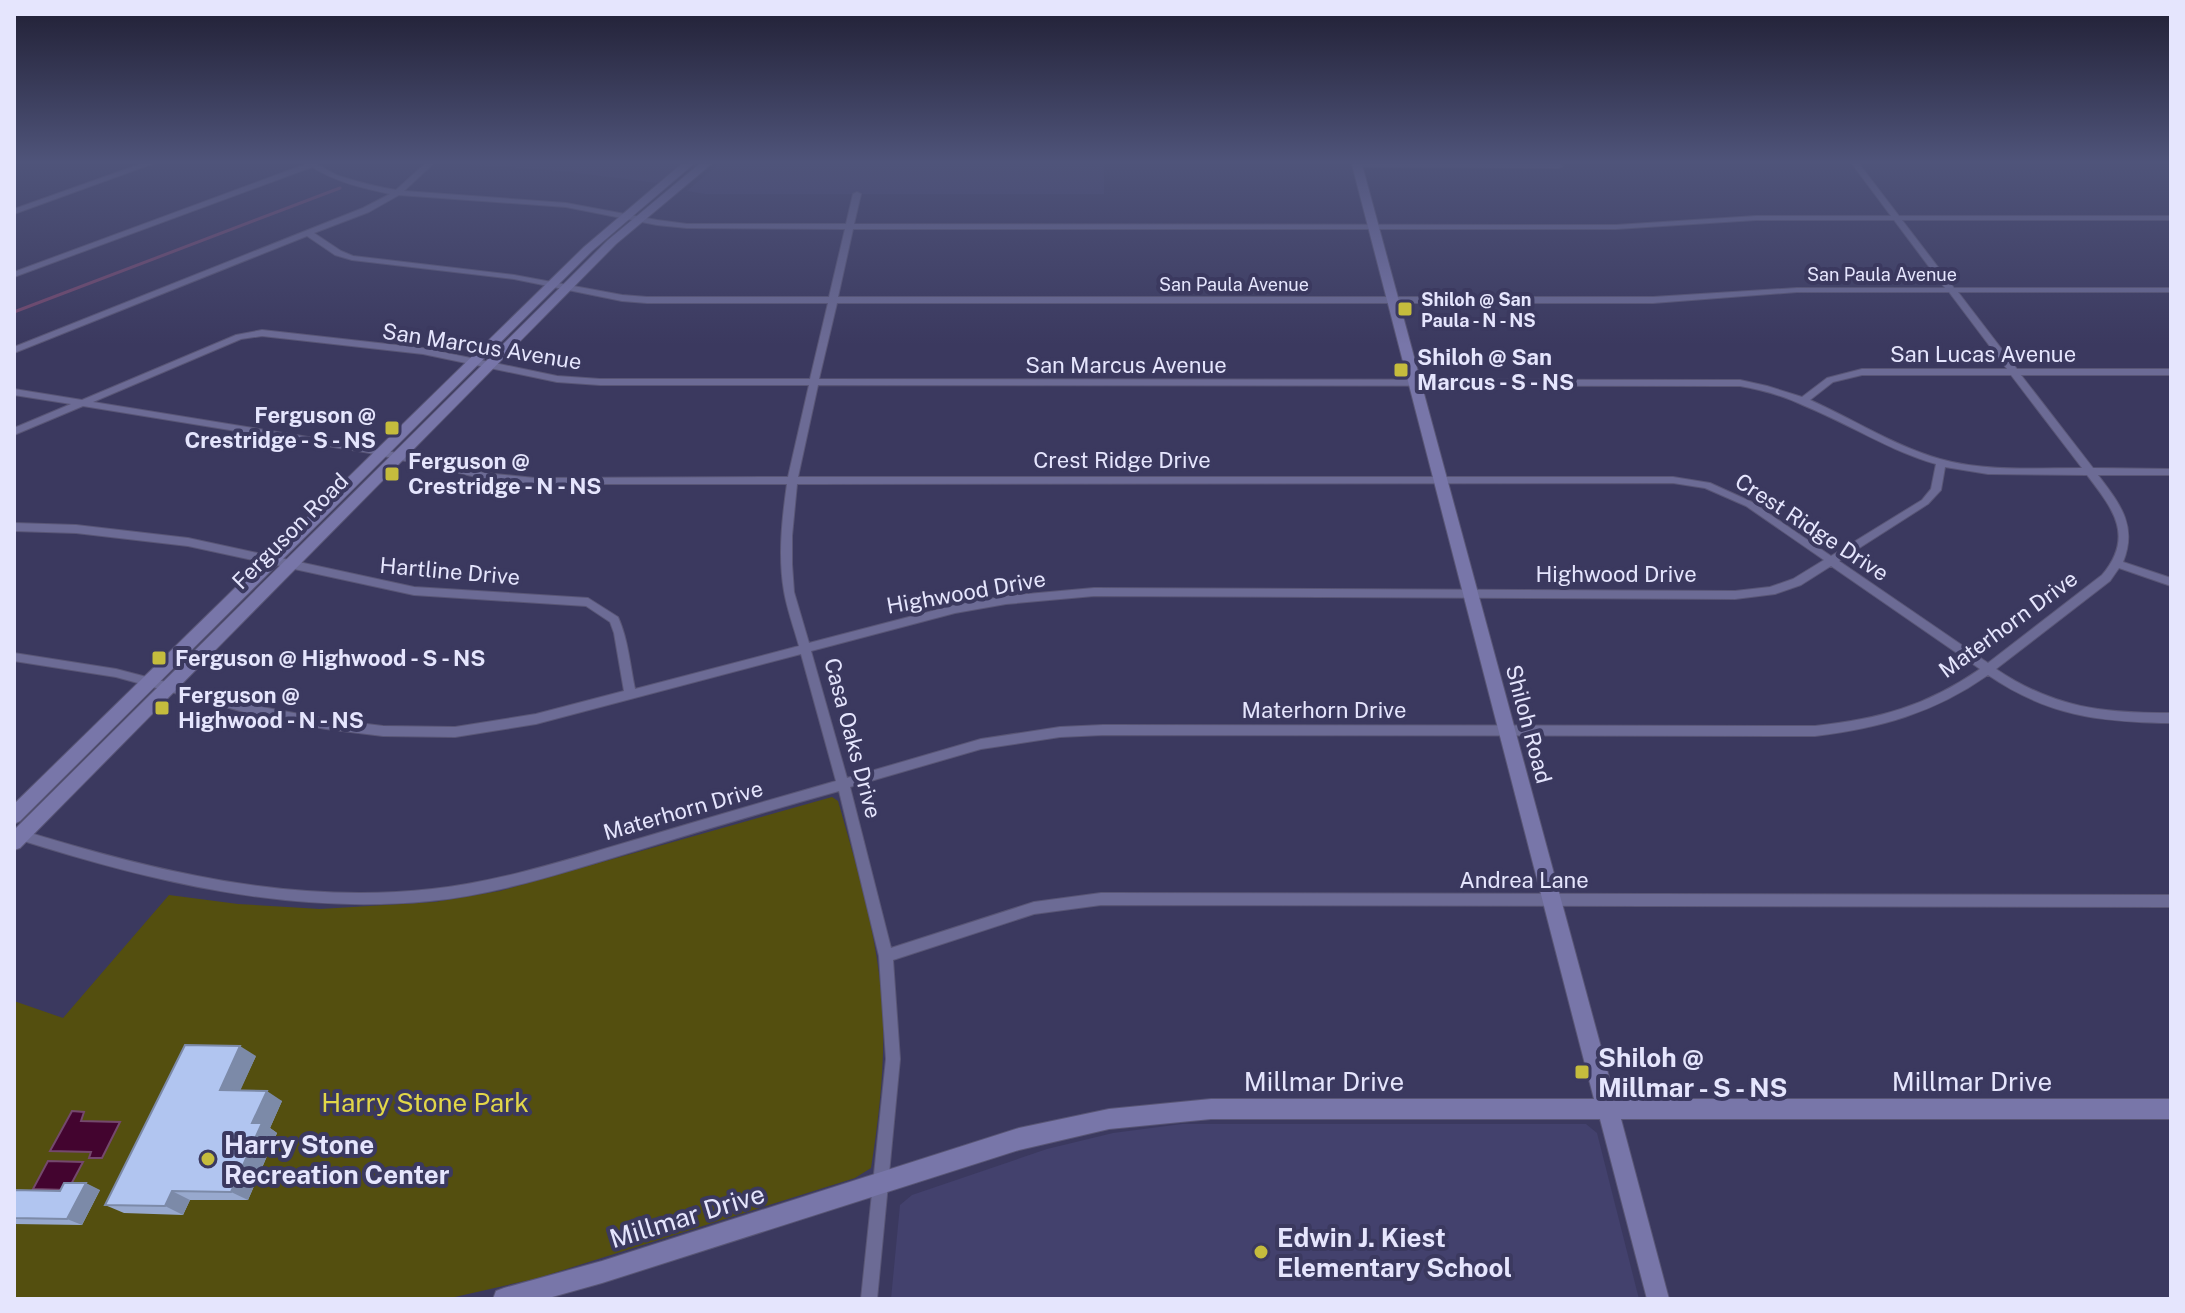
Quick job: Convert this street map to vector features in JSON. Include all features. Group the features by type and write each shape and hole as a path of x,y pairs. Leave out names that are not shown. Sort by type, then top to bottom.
{"street":[{"path":"14,275 153,222"},
{"path":"14,350 335,222"},
{"name":"Ferguson Road","path":"14,816 474,361 626,222"},
{"path":"661,222 687,226 1616,227 1690,222"},
{"name":"Casa Oaks Drive","path":"851,222 792,480 785,559 789,592 843,784 886,956 893,1059 869,1299"},
{"name":"Shiloh Road","path":"1372,222 1658,1299"},
{"path":"1899,222 2114,503 2123,525 2125,542 2119,564 2171,582"},
{"name":"San Paula Avenue","path":"308,233 338,253 352,258 482,273 647,300 1653,300 1797,290 2171,290"},
{"name":"Ferguson Road","path":"16,836 490,364 559,286"},
{"name":"San Marcus Avenue","path":"14,432 250,334 408,350 584,382 1740,383 1765,387 1803,401 1941,463 1988,471 2171,472"},
{"name":"San Lucas Avenue","path":"1803,401 1830,380 1844,374 2171,372"},
{"name":"Crest Ridge Drive","path":"14,392 382,453 512,479 1673,480 1707,485 1749,504 1986,668 2046,704 2114,718 2171,718"},
{"name":"Highwood Drive","path":"14,657 86,667 326,724 426,732 499,727 955,609 1049,595 1094,592 1735,595 1771,591 1797,582 1925,502 1936,490 1941,463"},
{"name":"Hartline Drive","path":"14,527 147,536 188,542 414,591 588,602 614,620 630,694"},
{"name":"Materhorn Drive","path":"16,836 154,875 207,886 306,897 430,895 535,875 981,744 1060,732 1815,731 1847,728 1934,702 1986,668 2106,578 2119,564"},
{"name":"Andrea Lane","path":"886,956 1034,908 1067,902 2171,901"},
{"name":"Millmar Drive","path":"504,1299 602,1272 1033,1135 1160,1112 2171,1109"}],"shaded area":[{"path":"72,1111 84,1112 81,1121 120,1122 102,1158 89,1158 91,1152 50,1151"},
{"name":"Edwin J. Kiest Elementary School","path":"1182,1124 1586,1124 1597,1133 1639,1299 891,1299 900,1205 912,1195 1047,1149 1113,1133"},
{"path":"48,1161 83,1162 68,1190 33,1189"}],"green space":[{"name":"Harry Stone Park","path":"832,797 838,801 864,896 878,967 883,1013 882,1080 871,1168 855,1178 538,1278 446,1299 14,1299 14,1001 63,1018 169,895 238,904 320,909 435,902 500,891"}],"building":[{"name":"Harry Stone Recreation Center","path":"185,1045 240,1046 220,1090 267,1091 252,1123 262,1123 231,1192 172,1191 165,1206 105,1205"},
{"path":"64,1183 86,1183 67,1219 14,1218 14,1190 60,1191"}],"waterway":[{"path":"14,312 250,222"}],"place":[{"name":"Shiloh @ San Paula - N - NS","path":"1405,309"},
{"name":"Shiloh @ San Marcus - S - NS","path":"1401,370"},
{"name":"Ferguson @ Crestridge - S - NS","path":"392,428"},
{"name":"Ferguson @ Crestridge - N - NS","path":"392,474"},
{"name":"Ferguson @ Highwood - S - NS","path":"159,658"},
{"name":"Ferguson @ Highwood - N - NS","path":"162,708"},
{"name":"Shiloh @ Millmar - S - NS","path":"1582,1072"},
{"name":"Harry Stone Recreation Center","path":"208,1159"},
{"name":"Edwin J. Kiest Elementary School","path":"1261,1252"}]}
